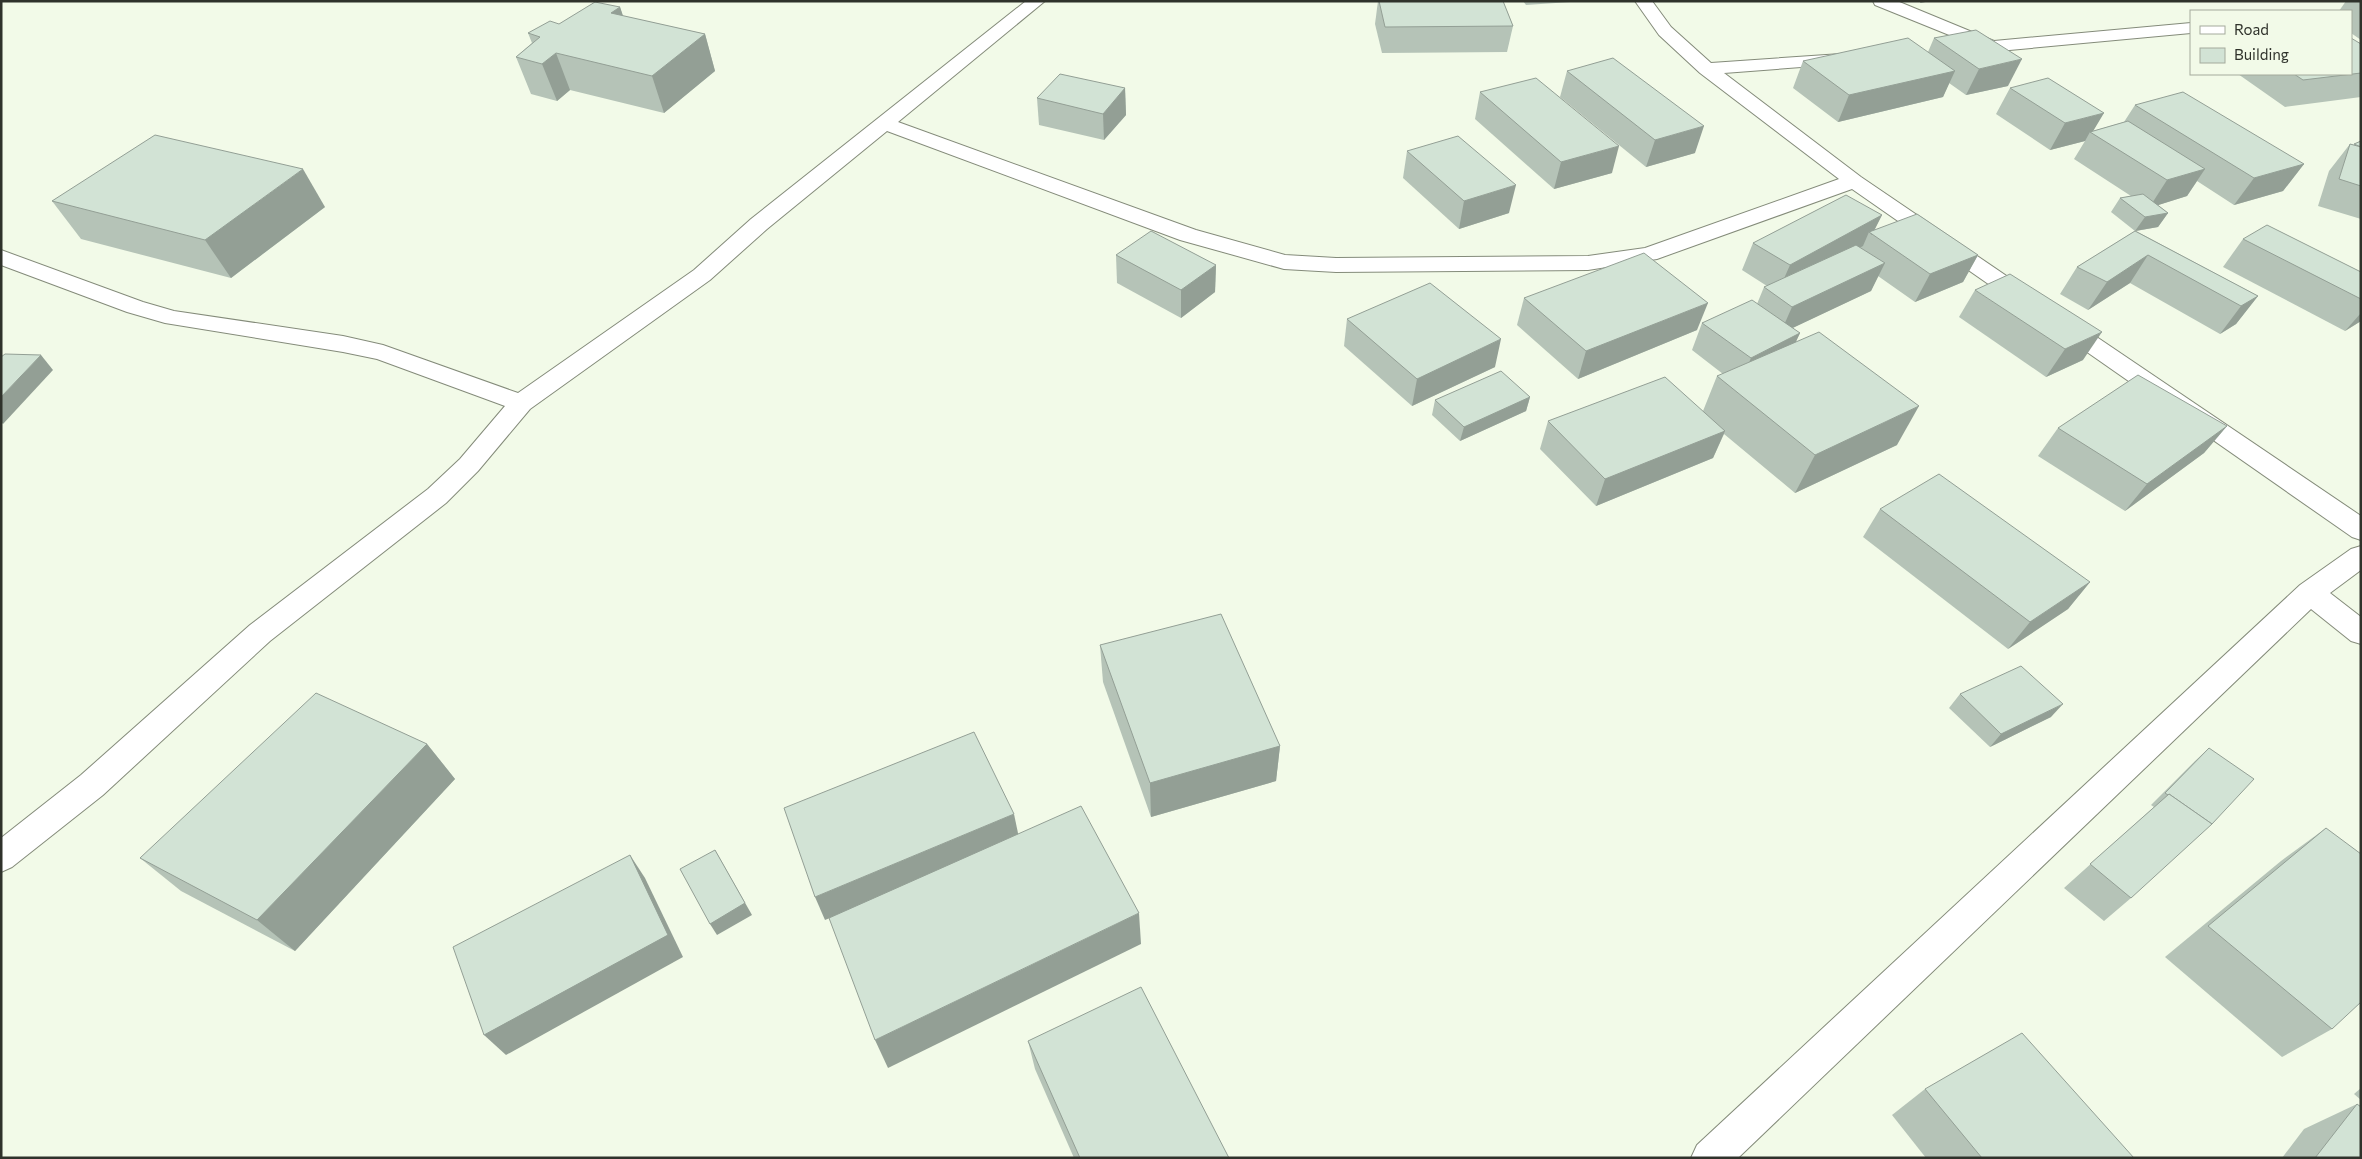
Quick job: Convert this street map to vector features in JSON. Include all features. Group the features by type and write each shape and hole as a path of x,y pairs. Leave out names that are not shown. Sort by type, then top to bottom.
{"street":[{"path":"1,857 92,785 260,633 437,496 469,465 521,403 702,275 759,224 1037,1"},
{"path":"1643,1 1665,31 1707,70 1854,181 2361,530"},
{"path":"1881,1 1994,47"},
{"path":"1945,51 2190,28"},
{"path":"1707,70 1856,58"},
{"path":"886,124 1188,235 1284,262 1336,265 1588,263 1649,254 1854,181"},
{"path":"1,257 135,307 173,318 343,344 383,353 521,403"},
{"path":"1710,1158 2310,592 2361,556"},
{"path":"2310,592 2361,633"}],"building":[{"path":"1379,1 1503,1 1513,26 1385,27"},
{"path":"595,2 620,7 611,13 705,34 652,76 556,53 542,64 516,57 540,37 528,33 550,21 559,24"},
{"path":"1976,30 2022,59 1979,69 1934,38"},
{"path":"1908,38 1955,71 1849,95 1803,61"},
{"path":"2352,39 2361,44 2361,73 2352,74"},
{"path":"1613,58 1704,126 1655,140 1567,71"},
{"path":"1060,74 1125,88 1103,114 1037,98"},
{"path":"2296,75 2344,75 2303,80"},
{"path":"1536,78 1619,146 1561,162 1480,92"},
{"path":"2048,78 2104,113 2065,123 2010,88"},
{"path":"2183,92 2304,164 2254,178 2135,105"},
{"path":"2128,121 2205,169 2167,180 2090,132"},
{"path":"155,135 303,169 205,240 52,201"},
{"path":"1458,136 1516,185 1464,201 1407,151"},
{"path":"2361,141 2361,147 2354,144"},
{"path":"2350,144 2361,147 2361,186 2339,179"},
{"path":"2143,194 2168,213 2145,217 2120,198"},
{"path":"1846,195 1882,215 1790,265 1753,243"},
{"path":"1917,214 1978,255 1930,274 1869,232"},
{"path":"2267,225 2361,272 2361,299 2243,239"},
{"path":"1151,231 1216,265 1181,290 1116,255"},
{"path":"2135,231 2258,296 2241,306 2148,255 2107,282 2077,267"},
{"path":"1856,245 1885,263 1792,307 1764,287"},
{"path":"1644,253 1708,303 1586,351 1524,298"},
{"path":"2010,274 2102,332 2065,349 1975,290"},
{"path":"1430,283 1501,339 1417,379 1347,319"},
{"path":"1752,300 1800,333 1751,358 1702,323"},
{"path":"1819,332 1919,406 1815,455 1717,376"},
{"path":"5,354 41,355 1,397 1,357"},
{"path":"1501,371 1530,397 1464,427 1435,400"},
{"path":"2138,375 2227,426 2147,484 2058,428"},
{"path":"1665,377 1725,431 1605,479 1548,421"},
{"path":"1939,474 2090,582 2030,622 1880,509"},
{"path":"1221,614 1280,746 1150,783 1100,645"},
{"path":"2021,666 2063,704 2001,734 1960,694"},
{"path":"316,693 427,744 257,920 140,858"},
{"path":"974,732 1014,814 815,897 784,808"},
{"path":"2209,748 2254,779 2212,824 2165,793"},
{"path":"2169,794 2212,824 2131,898 2090,864"},
{"path":"1081,806 1139,913 875,1040 829,918"},
{"path":"2326,828 2361,854 2361,1002 2332,1029 2208,926"},
{"path":"715,850 745,903 710,924 680,869"},
{"path":"630,855 668,935 484,1035 453,947"},
{"path":"1141,987 1229,1158 1080,1158 1028,1041"},
{"path":"2022,1033 2134,1158 1982,1158 1925,1089"},
{"path":"2357,1104 2361,1107 2361,1158 2315,1158"}]}
